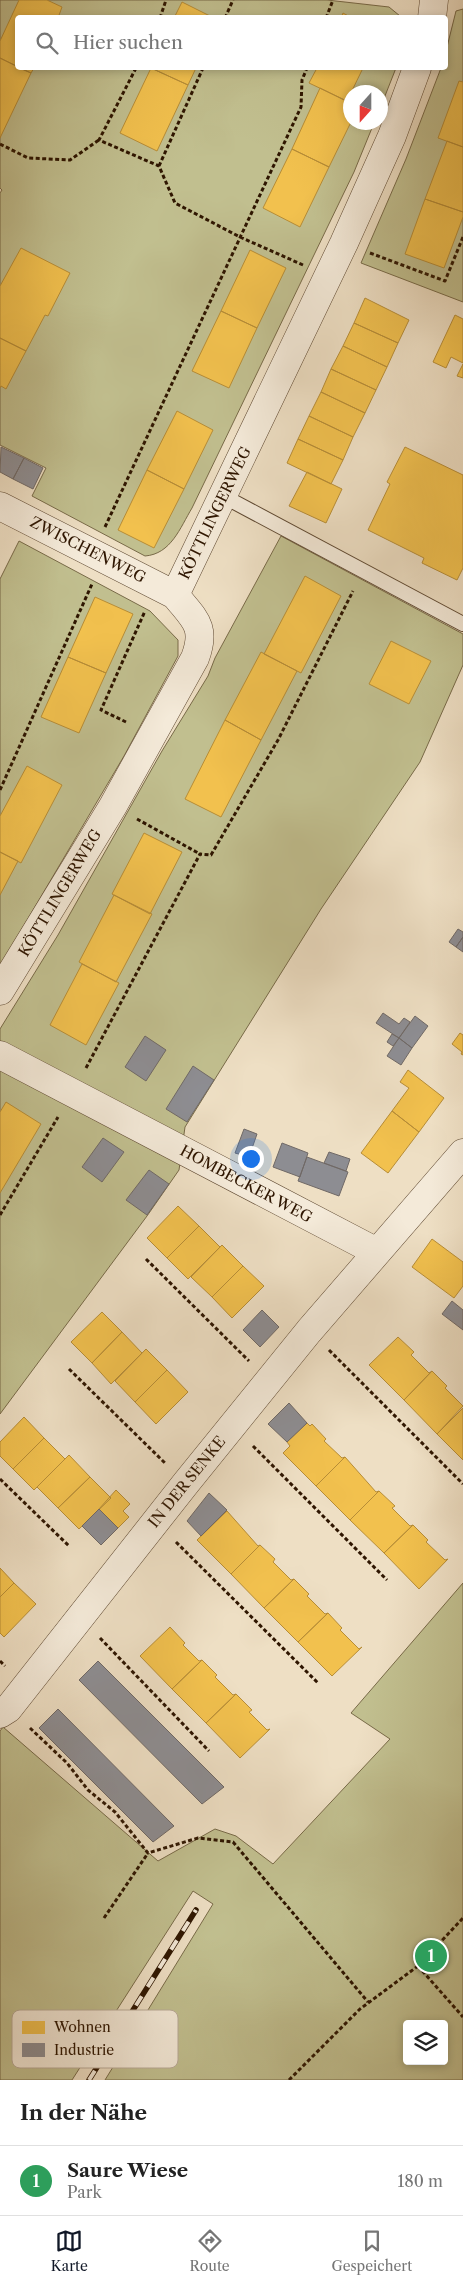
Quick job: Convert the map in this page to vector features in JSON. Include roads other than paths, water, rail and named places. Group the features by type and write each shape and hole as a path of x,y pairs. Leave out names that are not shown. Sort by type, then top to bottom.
{"street":[{"path":"432,15 434,0"},
{"name":"KÖTTLINGERWEG","path":"0,991 113,806 195,658 201,642 199,625 175,595 329,277 392,136 416,70"},
{"name":"ZWISCHENWEG","path":"0,506 175,595"},
{"name":"HOMBECKER WEG","path":"0,1055 377,1252"},
{"path":"377,1252 463,1153"},
{"name":"IN DER SENKE","path":"4,1711 233,1425 377,1252"}],"lane":[{"path":"223,496 463,624"}],"railway":[{"path":"133,2010 196,1910"},
{"path":"89,2080 97,2068"}],"place":[{"name":"Saure Wiese","path":"431,1956"}]}
